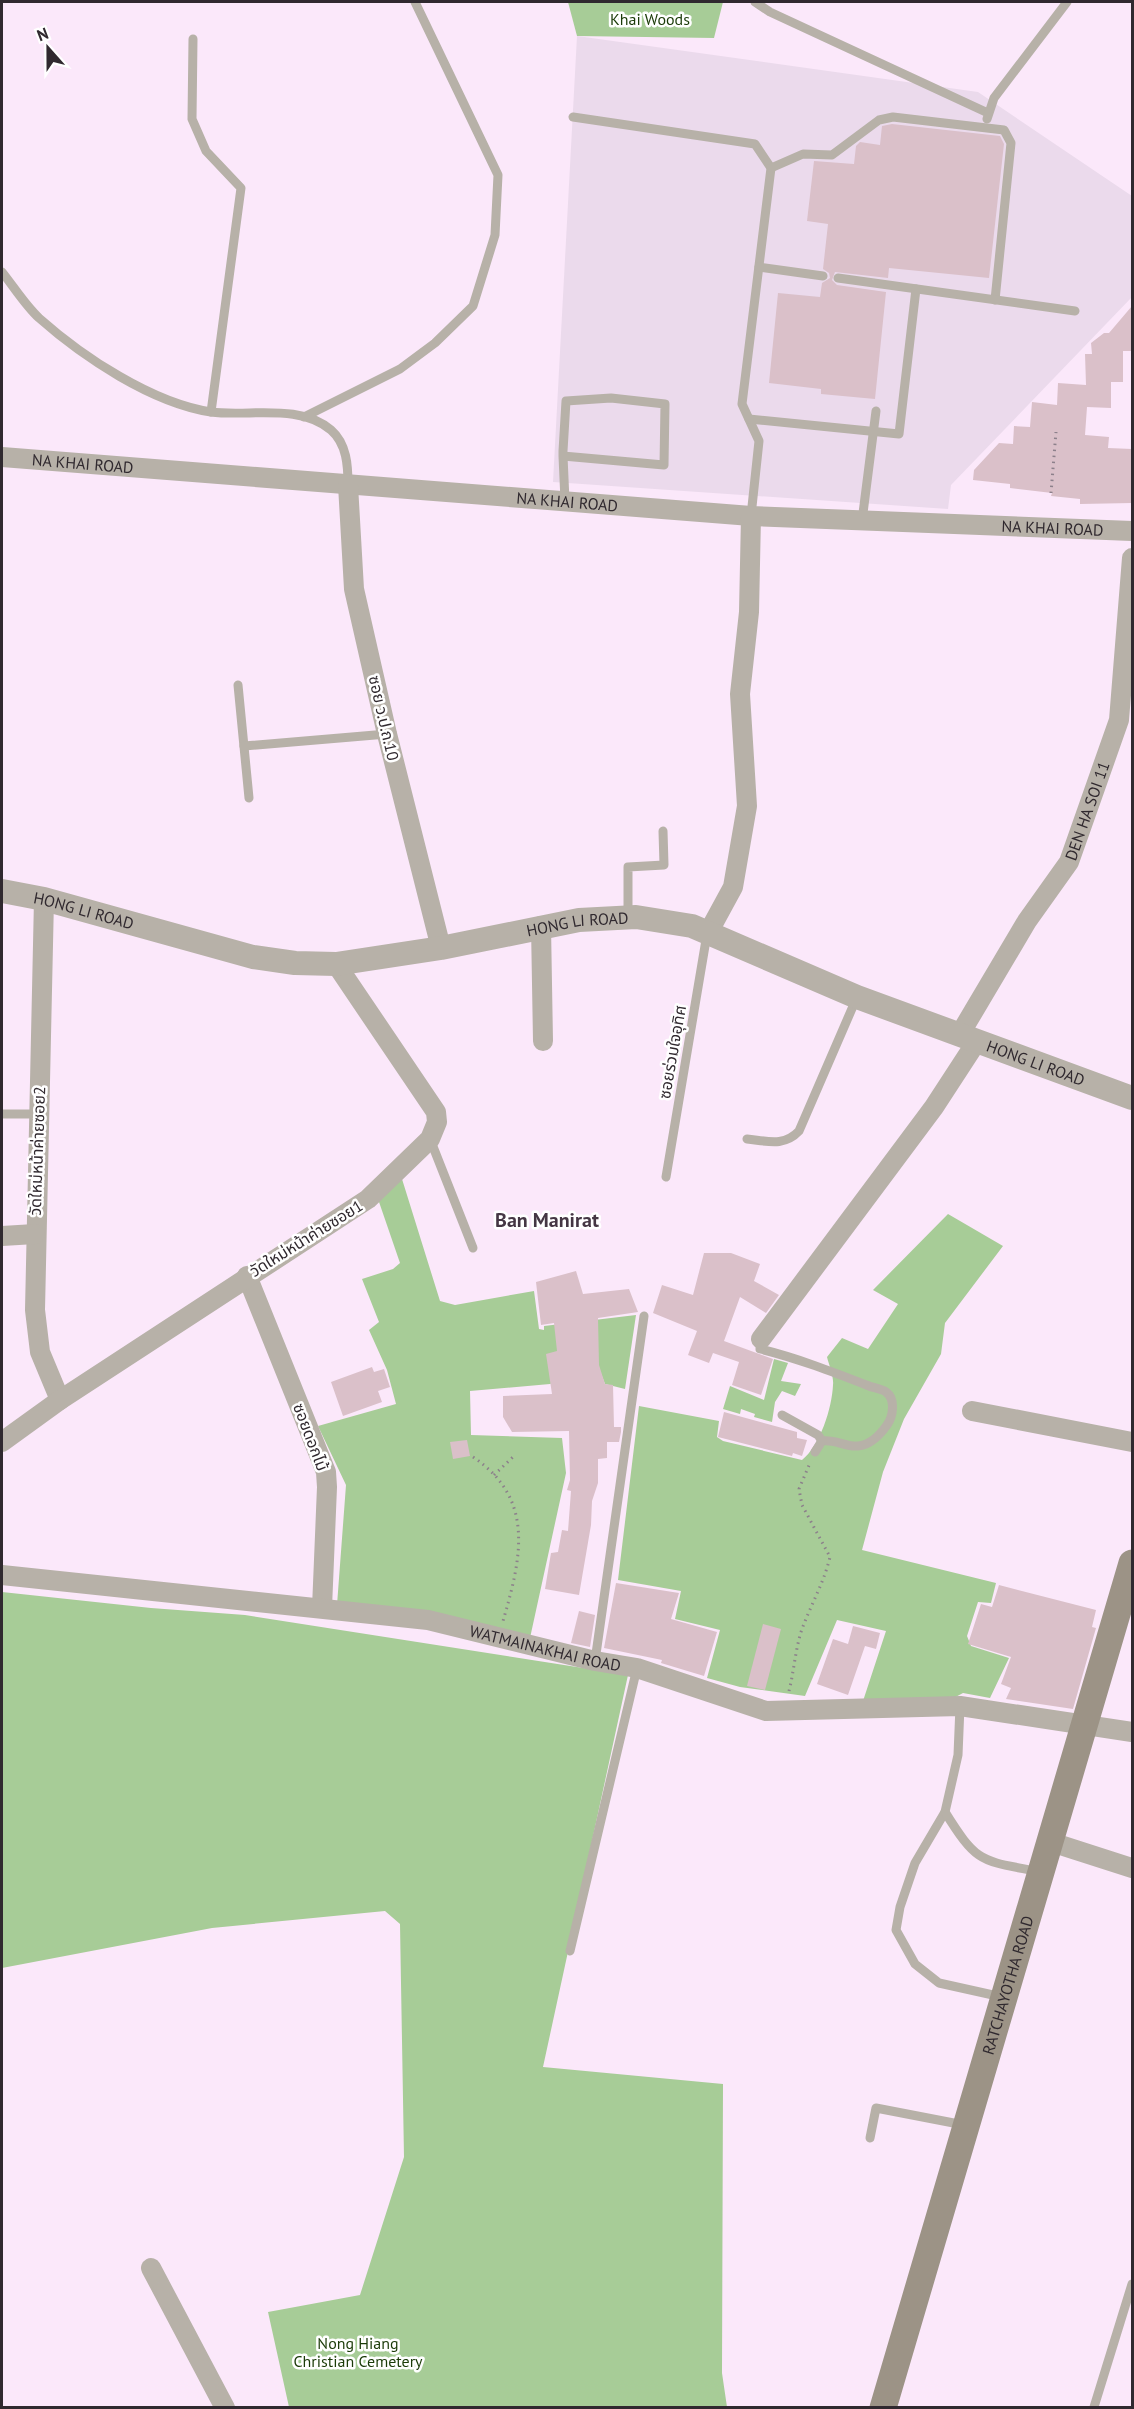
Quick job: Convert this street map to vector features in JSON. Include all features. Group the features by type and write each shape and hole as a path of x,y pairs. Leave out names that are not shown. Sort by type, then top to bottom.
{"main road":[{"name":"RATCHAYOTHA ROAD","path":"883,2408 1132,1563"}],"street":[{"name":"NA KHAI ROAD","path":"2,457 751,516 1132,531"},
{"name":"ซอย ว.ป.ถ.10","path":"348,485 354,589 387,734 441,948"},
{"path":"708,933 733,886 747,806 741,694 749,612 751,516"},
{"name":"DEN HA SOI 11","path":"761,1339 933,1107 1027,921 1069,862 1119,720 1132,558"},
{"name":"HONG LI ROAD","path":"2,891 44,898 253,957 295,963 336,964 441,948 579,920 628,917 692,926 857,997 1132,1098"},
{"name":"วัดใหม่หน้าค่ายซอย2","path":"44,898 35,1310 40,1352 60,1400"},
{"path":"541,926 543,1041"},
{"path":"336,964 436,1112 437,1122 430,1139"},
{"name":"วัดใหม่หน้าค่ายซอย1","path":"2,1442 60,1400 368,1199 430,1139"},
{"path":"2,1236 35,1234"},
{"name":"ซอยดอกไม้","path":"247,1276 326,1472 322,1608"},
{"path":"972,1411 1132,1443"},
{"name":"WATMAINAKHAI ROAD","path":"2,1575 428,1620 595,1661 638,1668 766,1711 960,1706 1132,1732"},
{"path":"1051,1842 1132,1868"},
{"path":"151,2268 225,2408"}],"lane":[{"path":"304,417 400,369 435,343 473,306 495,235 498,175 416,2"},
{"path":"755,2 770,12 988,113"},
{"path":"984,127 994,98 1067,2"},
{"path":"192,39 192,119 206,151 241,188 210,411"},
{"path":"573,117 756,144 771,168 742,404 759,441 751,516"},
{"path":"771,168 803,154 832,155 879,120 886,118 1004,130 1011,143 995,300"},
{"path":"759,267 823,276"},
{"path":"2,272 38,317 97,362 166,399 210,411 304,417 332,431 348,459 348,485"},
{"path":"838,278 1075,310"},
{"path":"749,419 899,434 916,289"},
{"path":"563,456 664,465 665,404 611,398 566,401 563,456 565,501"},
{"path":"862,521 876,411"},
{"path":"238,685 249,798"},
{"path":"244,746 387,734"},
{"path":"628,917 628,867 664,865 663,831"},
{"name":"ซอยร่วมใจอุทิศ","path":"666,1177 708,933"},
{"path":"747,1139 781,1142 790,1140 799,1131 857,997"},
{"path":"2,1114 38,1114"},
{"path":"430,1139 473,1248"},
{"path":"595,1661 644,1316"},
{"path":"761,1339 760,1349 845,1376 886,1392 892,1400 889,1422 871,1442 859,1446 844,1445 831,1440 822,1441"},
{"path":"783,1415 818,1435 822,1441"},
{"path":"815,1452 822,1441"},
{"path":"570,1951 638,1668"},
{"path":"960,1706 958,1755 945,1812 915,1863 900,1907 896,1930 915,1964 939,1983 1005,1998"},
{"path":"945,1812 966,1847 985,1861 1042,1872"},
{"path":"870,2138 876,2108 967,2125"},
{"path":"1094,2407 1132,2284"}],"path":[{"path":"1051,493 1056,432"},
{"path":"789,1711 793,1660 826,1575 830,1557 802,1505 799,1489 815,1452"},
{"path":"473,1457 494,1475 509,1493 518,1524 517,1567 500,1638"},
{"path":"494,1475 513,1457"}],"shaded area":[{"path":"577,36 978,92 1132,196 1132,297 951,485 948,509 553,482"}],"green space":[{"name":"Khai Woods","path":"568,2 723,2 714,38 577,36"},
{"path":"402,1179 440,1301 455,1305 534,1291 539,1329 544,1330 544,1326 636,1315 625,1389 605,1384 600,1371 550,1384 470,1391 471,1435 562,1438 566,1473 530,1638 337,1605 346,1485 318,1426 396,1404 387,1370 369,1330 379,1322 362,1279 393,1269 400,1263 378,1199"},
{"path":"948,1214 1003,1246 945,1323 941,1354 904,1419 883,1472 862,1550 996,1583 991,1603 978,1602 967,1636 971,1646 1009,1658 990,1698 963,1693 950,1700 863,1701 886,1631 837,1620 805,1696 740,1687 707,1678 720,1630 675,1619 681,1591 618,1580 639,1406 719,1421 717,1437 723,1441 802,1460 814,1446 824,1426 830,1404 833,1382 827,1357 842,1338 868,1349 898,1304 873,1290"},
{"path":"774,1359 788,1363 781,1381 801,1384 795,1396 782,1391 775,1402 772,1422 754,1417 755,1414 741,1409 740,1414 723,1409 730,1386 764,1400"},
{"name":"Nong Hiang Christian Cemetery","path":"2,1592 151,1608 245,1615 628,1675 543,2067 723,2084 722,2373 727,2407 289,2407 268,2312 360,2295 404,2157 400,1924 385,1911 212,1928 2,1968"}],"building":[{"path":"892,124 1000,136 1004,144 989,278 889,268 888,278 835,272 832,280 837,285 886,292 875,399 821,394 821,389 769,383 778,293 820,297 822,283 830,278 829,273 823,269 828,224 807,221 814,161 854,164 856,146 860,142 880,145 882,126"},
{"path":"1132,306 1132,351 1123,351 1123,382 1111,382 1111,408 1087,407 1085,435 1109,437 1108,448 1132,449 1132,503 1080,504 1080,499 1010,488 1010,484 973,480 974,470 999,443 1013,444 1014,426 1030,427 1032,402 1057,405 1058,383 1086,385 1085,354 1092,354 1091,343 1104,333 1109,333"},
{"path":"704,1253 731,1253 760,1264 754,1281 779,1295 766,1313 740,1297 724,1341 773,1359 761,1395 732,1385 739,1362 713,1353 709,1363 688,1355 697,1331 653,1313 662,1285 693,1295"},
{"path":"576,1271 583,1294 629,1289 638,1312 598,1318 599,1365 605,1384 613,1385 614,1427 621,1427 621,1432 619,1442 607,1442 607,1458 598,1459 598,1483 592,1501 591,1525 579,1595 545,1589 551,1553 558,1552 562,1530 568,1531 571,1491 567,1490 570,1480 569,1431 512,1432 503,1417 503,1396 552,1394 546,1354 557,1351 554,1323 541,1325 536,1282"},
{"path":"372,1367 374,1372 384,1369 390,1387 378,1391 382,1402 343,1416 331,1382"},
{"path":"724,1412 797,1432 797,1438 807,1440 802,1456 793,1453 792,1456 718,1437"},
{"path":"467,1440 470,1456 453,1459 450,1442"},
{"path":"616,1583 679,1593 671,1619 717,1632 704,1676 661,1663 662,1660 604,1648"},
{"path":"999,1585 1096,1610 1092,1627 1096,1628 1073,1709 1006,1699 1011,1688 1001,1684 1011,1657 968,1644 981,1604 992,1607"},
{"path":"579,1611 595,1615 590,1647 571,1643"},
{"path":"763,1624 781,1629 765,1690 747,1686"},
{"path":"853,1626 880,1633 876,1649 865,1646 848,1695 817,1684 833,1639 848,1644"}],"district":[{"name":"Ban Manirat","path":"547,1220"}]}
